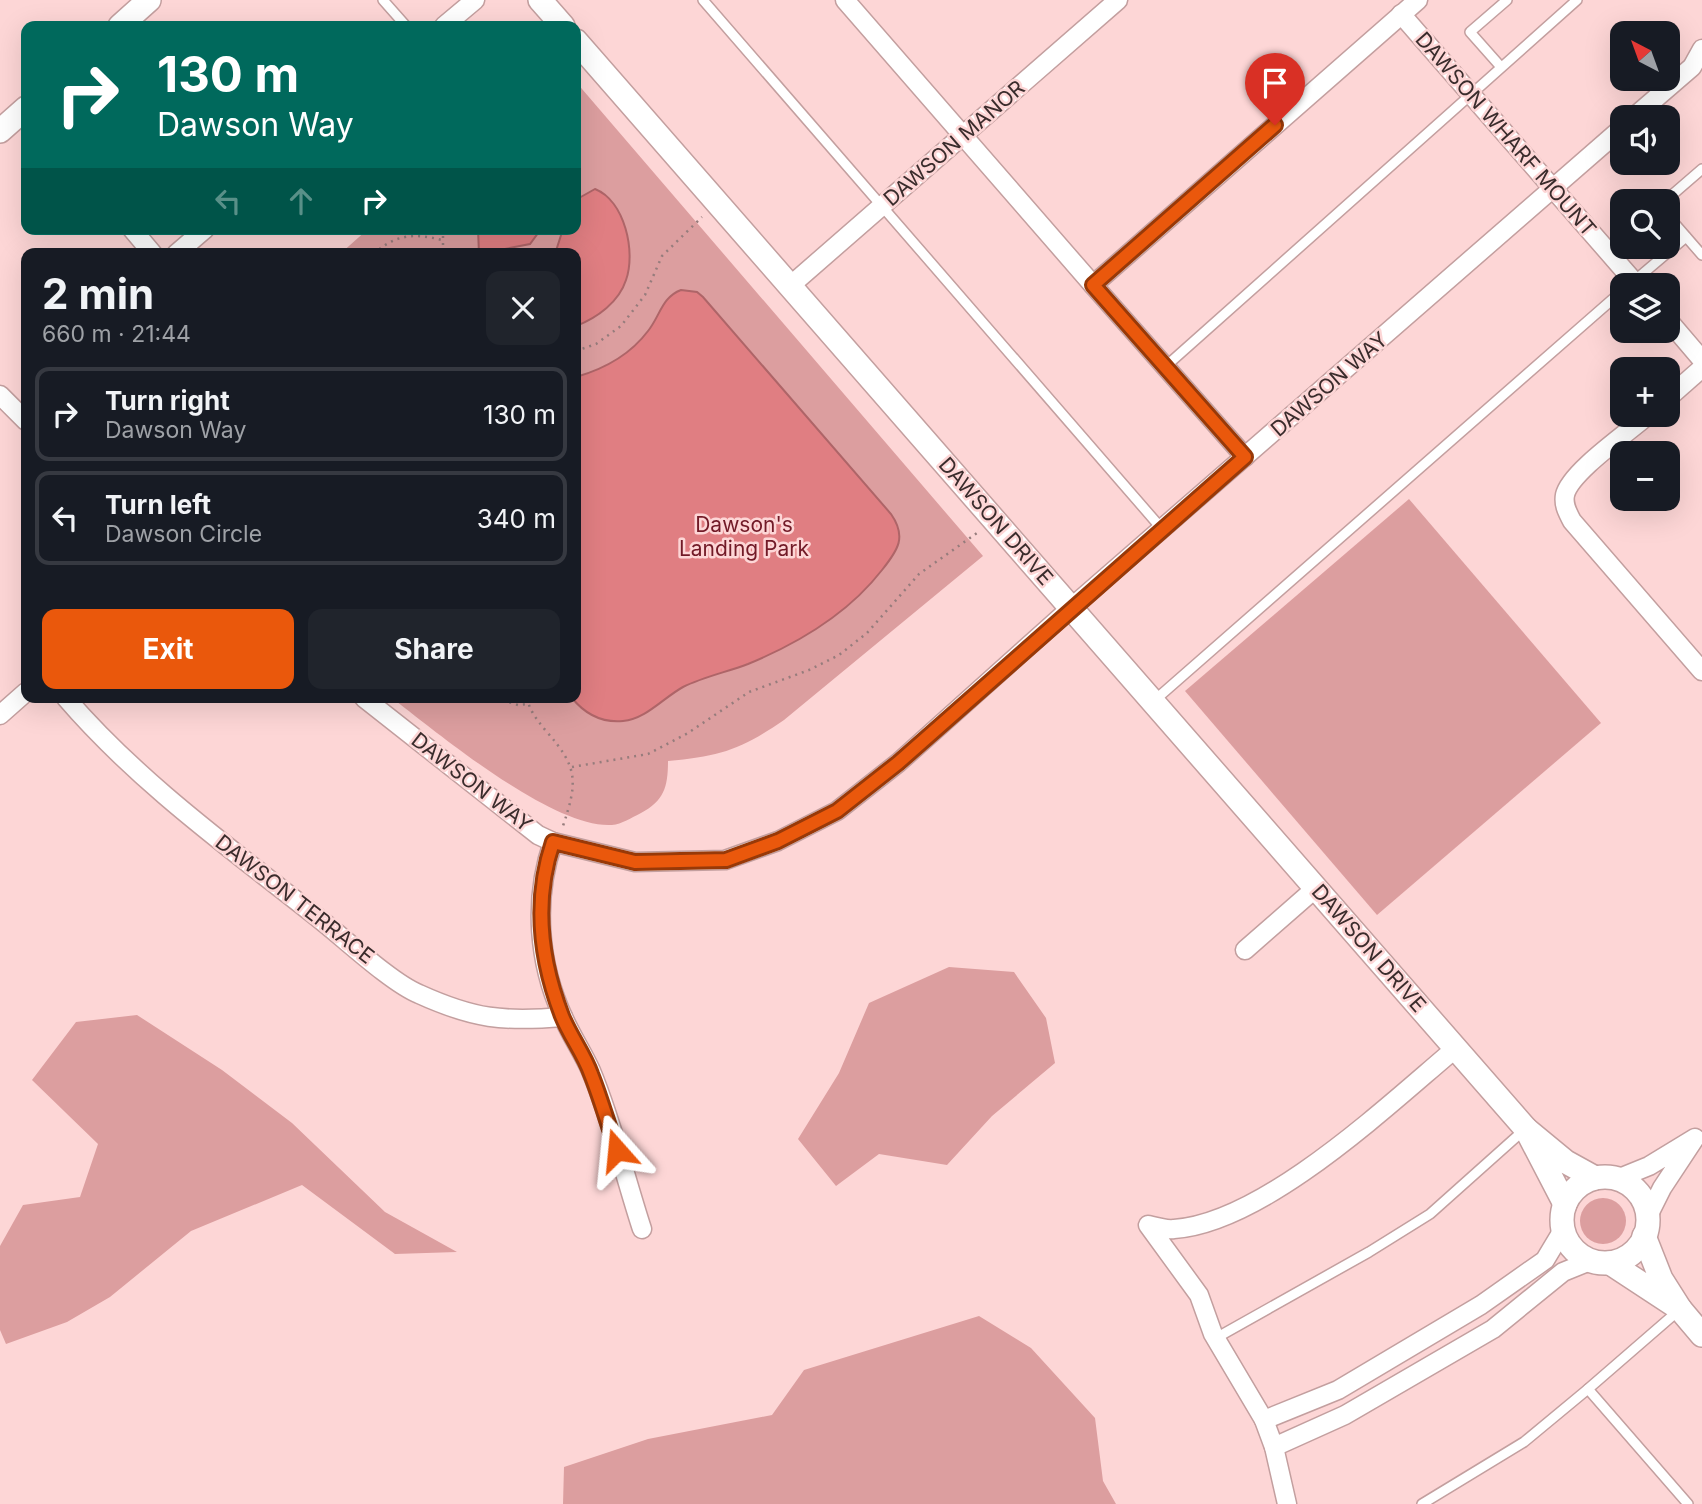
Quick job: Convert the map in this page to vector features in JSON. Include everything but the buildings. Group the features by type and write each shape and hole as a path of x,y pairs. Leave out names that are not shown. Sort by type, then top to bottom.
{"street":[{"path":"126,21 149,0"},
{"path":"450,21 475,0"},
{"path":"540,0 559,21"},
{"path":"845,0 1245,457"},
{"name":"DAWSON MANOR","path":"790,286 1118,0"},
{"path":"1093,285 1418,0"},
{"name":"DAWSON WHARF MOUNT","path":"1401,14 1554,188 1620,273"},
{"name":"DAWSON DRIVE","path":"581,47 1526,1129 1566,1161 1606,1179"},
{"path":"1649,105 1697,65 1702,49"},
{"path":"0,131 21,112"},
{"name":"DAWSON WAY","path":"370,703 538,835 553,842 635,862 677,863 726,860 778,841 837,811 898,763 1072,607 1610,139"},
{"path":"183,248 198,235"},
{"path":"1680,334 1702,360"},
{"path":"1680,387 1702,368"},
{"path":"0,395 21,416"},
{"path":"1634,427 1577,477 1564,497 1566,510 1572,521 1702,671"},
{"path":"0,715 21,696"},
{"name":"DAWSON TERRACE","path":"71,703 130,764 218,839 416,993 472,1015 511,1021 562,1017"},
{"path":"553,842 544,868 540,928 562,1017 591,1072 642,1229"},
{"path":"1245,950 1317,887"},
{"path":"1287,1504 1274,1447 1264,1420 1216,1338 1199,1295 1148,1225 1173,1230 1214,1221 1268,1194 1312,1165 1456,1048"},
{"name":"DAWSON DRIVE","path":"1526,1129 1565,1204"},
{"path":"1264,1420 1338,1390 1481,1305 1545,1260 1563,1230 1565,1204 1582,1184 1649,1166 1700,1140"},
{"path":"1274,1447 1345,1415 1493,1329 1563,1272 1632,1254 1662,1188 1700,1140"},
{"path":"1606,1179 1633,1188 1643,1200 1646,1227 1661,1279 1679,1309 1702,1335"},
{"path":"1563,1230 1577,1254 1600,1262 1679,1309"}],"lane":[{"path":"383,0 402,21"},
{"path":"703,0 1162,529"},
{"path":"1501,66 1470,32 1507,0"},
{"path":"1165,367 1577,0"},
{"path":"1679,189 1702,170"},
{"path":"1680,230 1702,255"},
{"path":"1645,273 1686,237"},
{"path":"1154,701 1610,303"},
{"path":"1216,1338 1370,1252 1430,1214 1526,1129"},
{"path":"1423,1504 1524,1442 1679,1309"},
{"path":"1588,1389 1688,1504"}],"path":[{"path":"581,349 596,344 621,326 645,295 662,256 702,217"},
{"path":"381,248 407,235 442,240"},
{"path":"442,235 443,248"},
{"path":"572,767 648,754 688,733 749,692 809,670 839,655 867,633 919,574 977,533"},
{"path":"512,703 528,704 572,767 572,793 563,826"}],"green space":[{"name":"Dawson's Landing Park","path":"581,88 983,556 769,730 742,745 716,754 668,761 666,786 660,798 641,813 612,825 588,822 559,812 529,796 467,755 399,703 581,703 581,248 347,248 361,235 581,235"},
{"path":"1409,499 1601,723 1377,915 1185,691"},
{"path":"949,967 1014,972 1046,1018 1055,1063 992,1116 947,1165 879,1154 836,1186 798,1139 839,1073 869,1003"},
{"path":"137,1015 222,1070 292,1123 385,1212 457,1252 395,1254 302,1185 191,1231 110,1297 67,1322 6,1344 0,1330 0,1246 23,1205 80,1197 98,1144 32,1080 76,1022"},
{"path":"1603,1198 1619,1205 1626,1221 1619,1237 1603,1244 1587,1237 1580,1221 1587,1205"},
{"path":"979,1316 1031,1348 1095,1418 1103,1481 1116,1504 563,1504 564,1467 648,1439 772,1415 804,1370"}],"shaded area":[{"path":"595,189 614,204 626,228 630,256 626,280 613,302 592,319 581,324 581,248 557,248 561,235 581,235 581,197"},
{"path":"478,235 537,235 530,244 510,248 479,248"},
{"path":"681,290 697,292 703,297 891,514 899,530 898,543 892,556 869,586 838,614 804,637 748,664 683,687 639,716 623,721 601,719 577,703 581,703 581,375 597,370 625,354 641,340 665,302"}],"route":[{"path":"617,1150 591,1072 562,1017 547,964 540,928 540,897 544,868 553,842 635,862 726,860 778,841 837,811 898,763 1245,457 1093,285 1275,125"}]}
